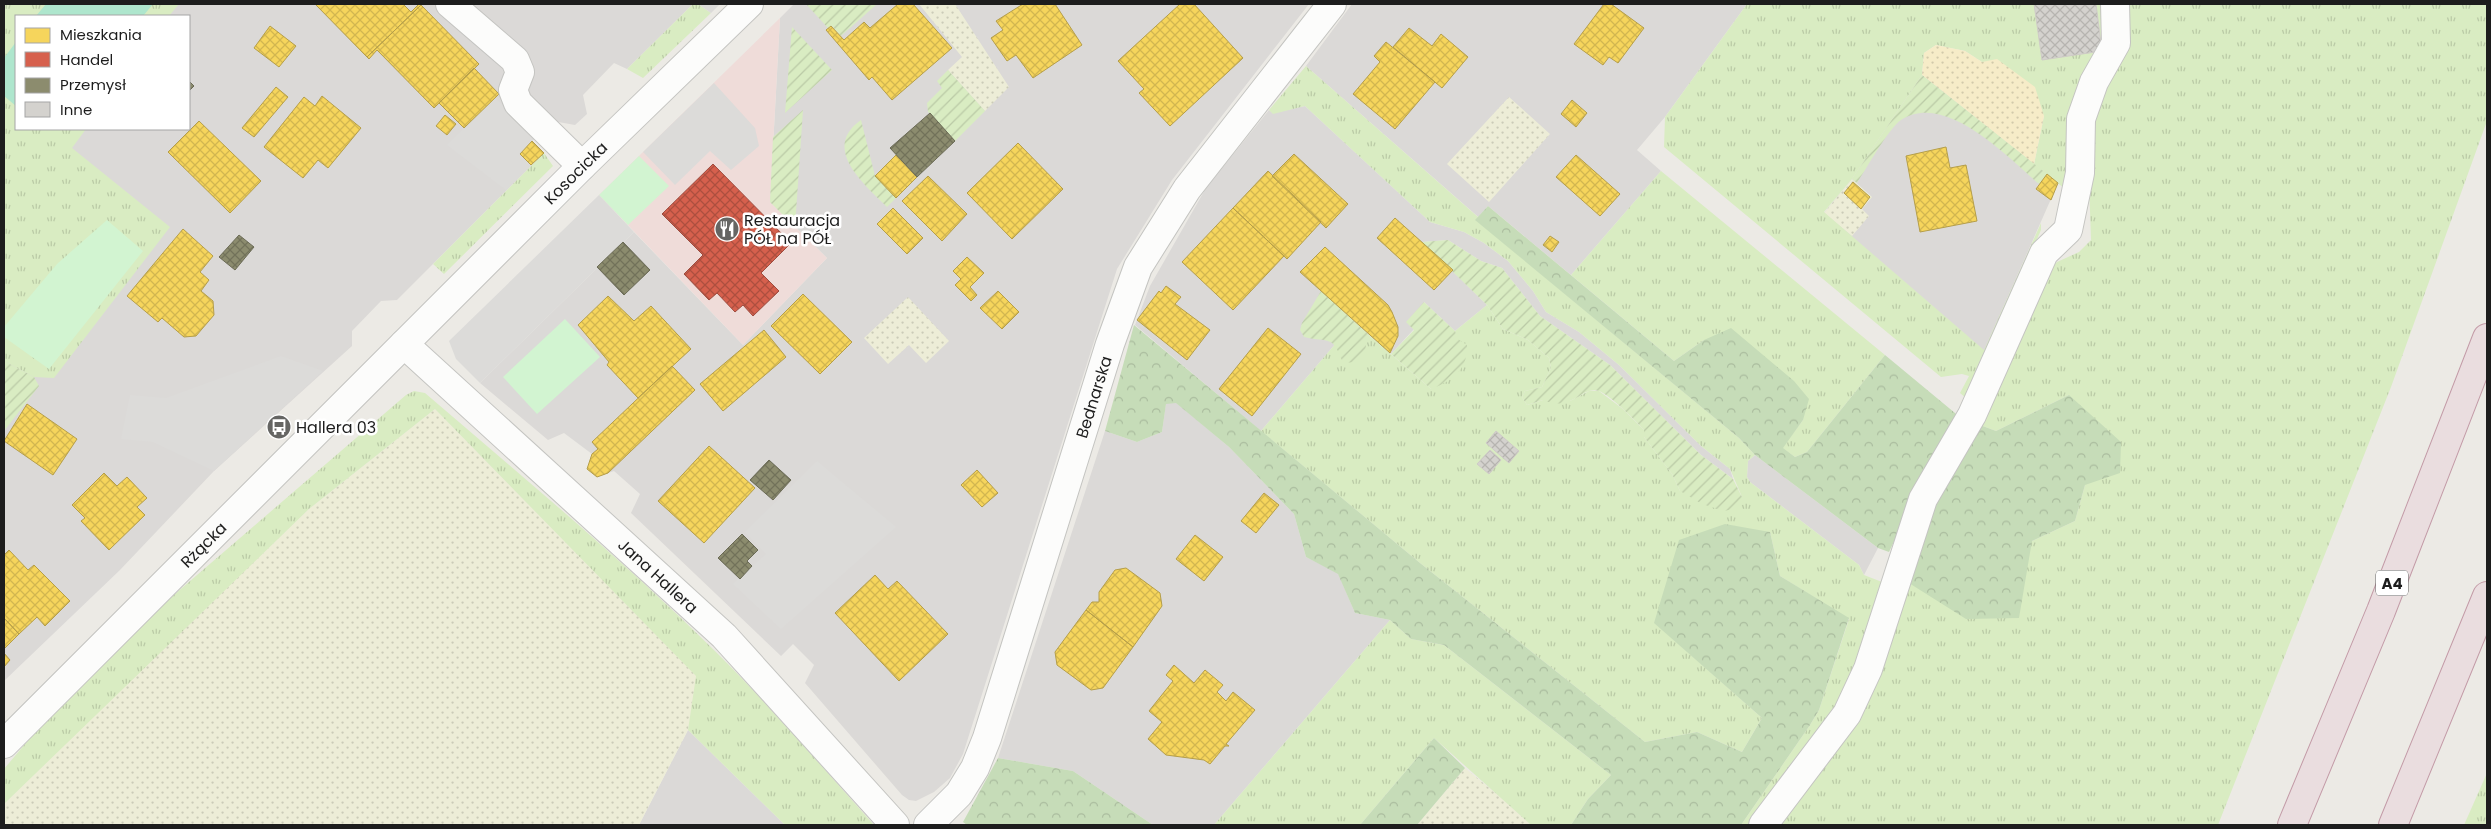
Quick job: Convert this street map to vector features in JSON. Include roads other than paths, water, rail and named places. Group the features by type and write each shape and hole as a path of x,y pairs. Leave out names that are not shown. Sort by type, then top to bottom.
{"highway":[{"name":"A4","path":"2292,825 2381,611 2487,338"},
{"path":"2393,825 2487,596"}],"street":[{"path":"450,4 515,60 520,72 514,90 518,103 582,166"},
{"name":"Kosocicka","path":"404,344 582,166 749,4"},
{"name":"Bednarska","path":"928,825 959,794 975,768 987,738 1110,344 1138,267 1186,189 1332,4"},
{"path":"1763,825 1847,714 1868,669 1923,499 1972,415 2044,253 2068,230 2080,173 2081,119 2094,82 2116,43 2115,4"},
{"name":"Rżącka","path":"4,744 404,344"},
{"name":"Jana Hallera","path":"404,344 724,636 895,825"}],"place":[{"name":"Restauracja PÓŁ na PÓŁ","path":"727,229"},
{"name":"Hallera 03","path":"279,427"}]}
